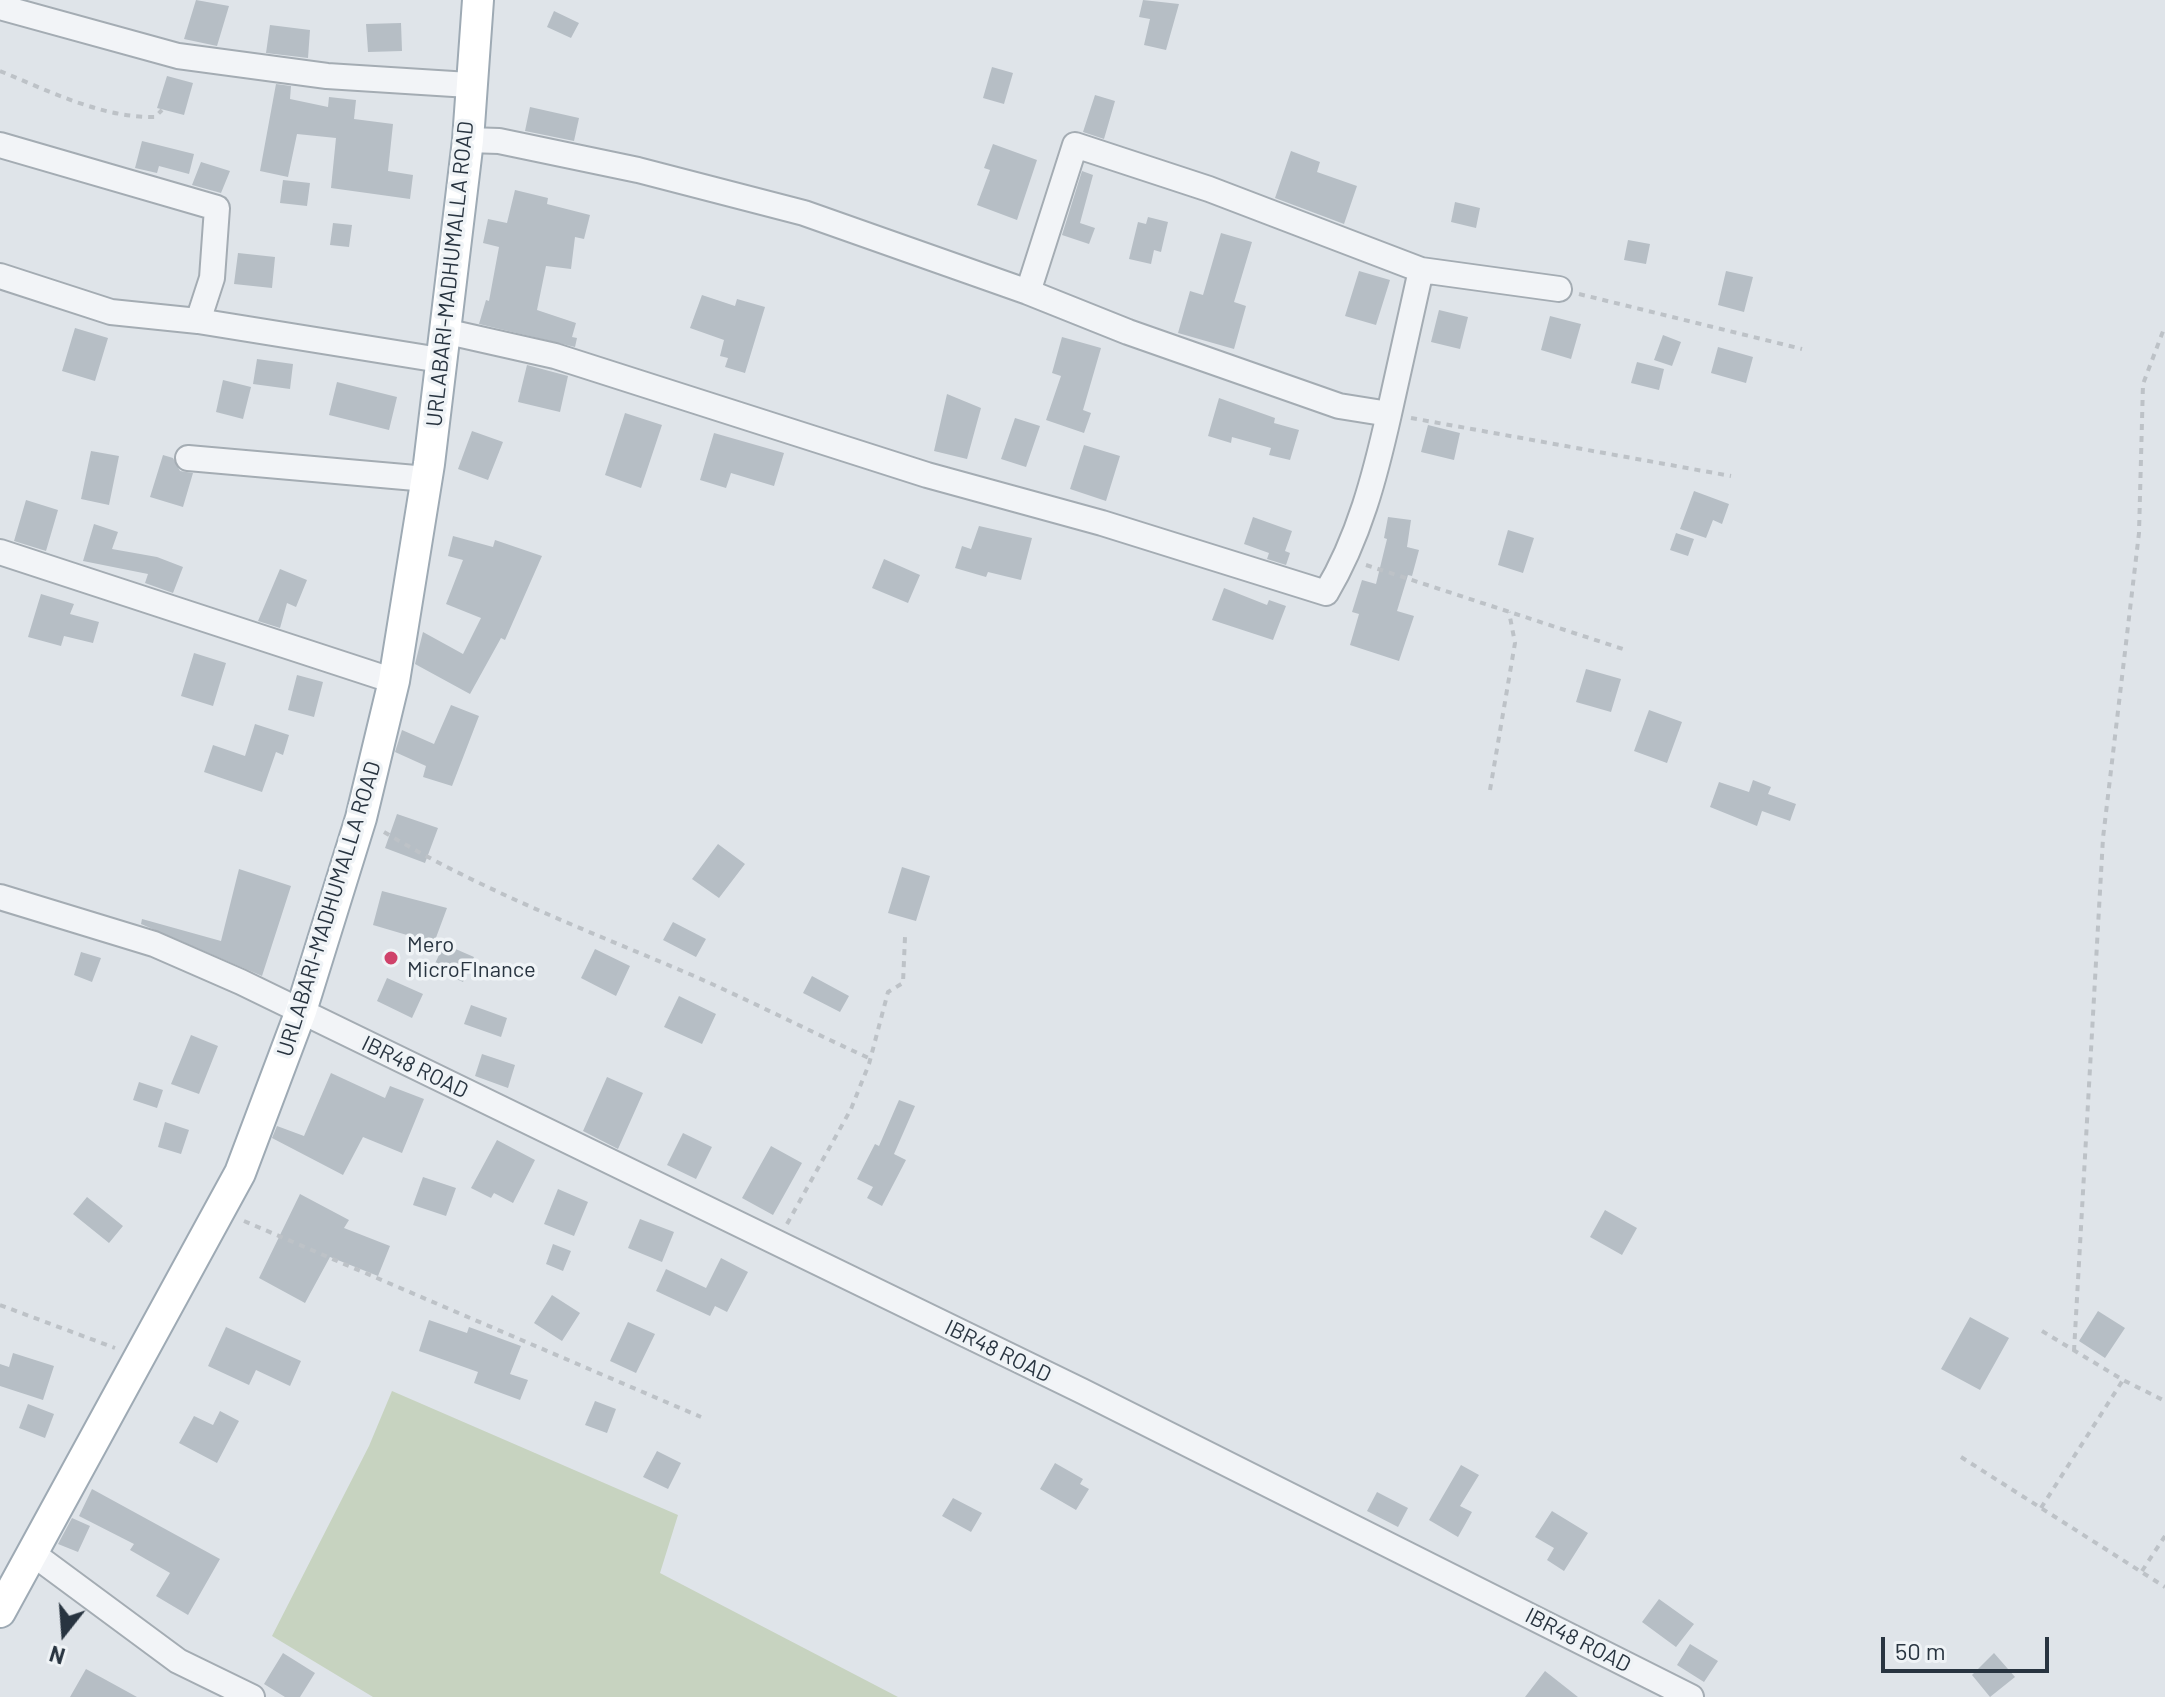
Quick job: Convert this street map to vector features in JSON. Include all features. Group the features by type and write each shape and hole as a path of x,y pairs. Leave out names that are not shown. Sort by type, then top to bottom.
{"main road":[{"name":"URLABARI-MADHUMALLA ROAD","path":"0,1612 240,1173 301,1011 361,818 394,681 427,479 468,140 469,85 478,0"}],"street":[{"path":"0,7 178,56 327,76 469,85"},
{"path":"468,140 499,141 638,170 804,213 1339,406 1389,414"},
{"path":"0,145 217,208 212,278 198,321"},
{"path":"1028,292 1075,145 1209,189 1421,270 1559,289"},
{"path":"0,276 111,312 555,356 927,475 1102,523 1326,593 1347,559 1378,465 1421,270"},
{"path":"188,458 427,479"},
{"path":"0,552 394,681"},
{"name":"IBR48 ROAD","path":"0,897 154,944 301,1011 1082,1391 1691,1697"},
{"path":"32,1553 178,1661 252,1697"}],"path":[{"path":"0,71 71,100 132,117 155,117 162,110"},
{"path":"1559,289 1802,349"},
{"path":"2074,1351 2097,914 2139,533 2143,384 2165,326"},
{"path":"1389,414 1731,476"},
{"path":"1347,559 1626,650"},
{"path":"1490,790 1515,643 1509,612"},
{"path":"361,818 439,865 721,989 871,1059"},
{"path":"776,1244 834,1145 871,1059 888,992 903,983 905,937"},
{"path":"219,1213 267,1228 701,1417"},
{"path":"0,1305 139,1358"},
{"path":"2042,1331 2123,1380 2165,1401"},
{"path":"2041,1508 2123,1380"},
{"path":"1961,1457 2165,1587"},
{"path":"2142,1571 2165,1536"}],"green space":[{"path":"392,1391 678,1515 660,1573 898,1697 373,1697 272,1636 369,1446"}],"building":[{"path":"196,0 229,6 217,46 184,39"},
{"path":"1143,0 1179,4 1166,50 1144,45 1150,19 1139,17"},
{"path":"554,11 579,23 571,38 547,27"},
{"path":"401,23 402,51 368,52 366,24"},
{"path":"270,25 310,30 308,58 266,53"},
{"path":"992,67 1013,73 1004,104 983,98"},
{"path":"167,76 193,83 184,115 157,108"},
{"path":"276,84 291,86 290,99 328,107 329,97 356,100 354,119 393,124 388,171 413,175 410,199 331,188 336,138 297,134 288,177 260,171"},
{"path":"1095,95 1115,101 1104,139 1083,132"},
{"path":"530,107 579,118 574,141 525,131"},
{"path":"142,141 194,154 189,174 159,166 157,173 135,168"},
{"path":"993,144 1037,160 1017,220 977,205 990,170 984,168"},
{"path":"1291,151 1320,162 1317,172 1357,186 1344,224 1275,198"},
{"path":"201,162 230,171 221,193 192,185"},
{"path":"1082,171 1093,175 1080,223 1095,228 1089,244 1062,235"},
{"path":"283,180 310,183 307,206 280,203"},
{"path":"515,190 548,198 547,204 590,215 584,239 575,237 571,269 546,266 537,310 576,323 572,337 577,338 575,347 479,324 486,300 489,301 499,247 483,243 488,219 507,223"},
{"path":"1455,202 1480,208 1476,228 1451,222"},
{"path":"1148,217 1168,222 1161,252 1154,250 1151,264 1129,259 1138,222 1146,224"},
{"path":"333,223 352,225 349,247 330,245"},
{"path":"1221,233 1252,242 1234,302 1246,306 1234,349 1178,333 1190,291 1203,295"},
{"path":"1628,240 1650,244 1646,264 1624,260"},
{"path":"238,253 275,257 272,288 234,284"},
{"path":"1359,271 1390,280 1376,325 1345,316"},
{"path":"1726,271 1753,277 1744,312 1718,305"},
{"path":"702,295 735,306 737,299 765,307 745,373 725,367 728,358 720,356 724,340 690,328"},
{"path":"1439,310 1468,317 1460,349 1431,342"},
{"path":"1550,316 1581,324 1571,359 1541,350"},
{"path":"75,328 108,338 95,381 62,371"},
{"path":"1663,335 1681,342 1672,366 1654,360"},
{"path":"1062,337 1101,348 1083,410 1091,413 1084,433 1046,420 1061,376 1052,373"},
{"path":"1718,347 1753,357 1746,383 1711,373"},
{"path":"257,359 293,364 290,389 253,384"},
{"path":"1637,362 1664,369 1659,390 1631,383"},
{"path":"527,365 568,376 560,412 518,402"},
{"path":"223,380 251,387 243,419 216,412"},
{"path":"337,382 397,397 389,430 329,415"},
{"path":"947,394 981,408 967,459 934,451"},
{"path":"1219,398 1275,418 1274,423 1299,430 1290,460 1269,455 1271,448 1232,437 1231,443 1208,436"},
{"path":"625,413 662,425 641,488 605,475"},
{"path":"1015,418 1040,426 1026,467 1001,459"},
{"path":"1428,425 1460,433 1454,460 1421,452"},
{"path":"472,431 503,442 488,480 458,469"},
{"path":"714,433 784,453 774,486 731,473 726,488 700,480"},
{"path":"1084,445 1120,456 1106,501 1070,489"},
{"path":"91,451 119,456 109,505 81,499"},
{"path":"163,455 173,458 180,471 193,473 183,507 150,497"},
{"path":"1694,491 1729,504 1722,524 1713,520 1706,538 1680,529"},
{"path":"26,500 58,510 46,551 14,541"},
{"path":"1253,517 1292,531 1285,551 1290,553 1286,565 1267,559 1269,553 1244,544"},
{"path":"1388,517 1411,520 1407,547 1419,550 1397,611 1414,616 1399,661 1350,645 1359,614 1352,612 1362,580 1376,584 1387,539 1384,538"},
{"path":"94,524 118,532 112,549 157,557 183,567 173,593 145,583 148,574 83,561"},
{"path":"979,526 1032,538 1021,580 988,572 986,577 955,568 962,546 971,549"},
{"path":"1508,530 1534,538 1523,573 1498,565"},
{"path":"1676,533 1694,539 1688,556 1670,550"},
{"path":"453,536 493,547 495,540 542,556 505,640 501,638 470,694 415,664 423,632 463,654 481,618 446,604 463,560 448,556"},
{"path":"884,559 920,575 908,603 872,588"},
{"path":"280,569 307,580 296,607 287,603 280,628 258,621"},
{"path":"1224,588 1267,605 1269,600 1286,606 1273,640 1212,620"},
{"path":"41,594 74,604 70,614 99,622 93,643 64,636 61,646 28,637"},
{"path":"194,653 226,663 213,706 181,696"},
{"path":"1586,669 1621,679 1611,712 1576,702"},
{"path":"297,675 323,682 314,717 288,710"},
{"path":"451,705 479,716 452,786 423,777 426,766 395,752 402,730 434,744"},
{"path":"1649,710 1682,722 1667,763 1634,751"},
{"path":"255,724 289,735 283,755 276,752 262,792 204,772 213,745 245,756"},
{"path":"1753,780 1771,787 1768,794 1796,804 1790,821 1762,811 1757,826 1710,807 1719,782 1749,792"},
{"path":"397,814 438,828 425,863 385,848"},
{"path":"718,844 745,864 719,898 692,879"},
{"path":"902,867 930,876 916,921 888,913"},
{"path":"239,869 291,886 262,976 141,924 142,919 221,941"},
{"path":"382,891 447,908 434,943 373,925"},
{"path":"673,922 706,939 696,957 663,940"},
{"path":"444,944 474,957 463,982 433,968"},
{"path":"595,949 630,966 616,996 581,978"},
{"path":"81,952 101,958 92,982 74,975"},
{"path":"812,976 849,996 840,1012 803,993"},
{"path":"387,978 423,994 412,1018 377,1001"},
{"path":"679,996 716,1014 702,1044 664,1027"},
{"path":"471,1005 507,1018 501,1037 464,1024"},
{"path":"191,1035 218,1046 199,1094 171,1084"},
{"path":"482,1054 515,1065 508,1088 475,1076"},
{"path":"331,1073 385,1098 390,1086 424,1099 402,1153 363,1137 343,1175 272,1138 277,1126 304,1136"},
{"path":"607,1077 643,1093 618,1149 583,1131"},
{"path":"139,1082 163,1090 157,1108 133,1100"},
{"path":"899,1100 915,1106 894,1154 906,1160 882,1206 867,1198 873,1187 857,1179 875,1144 879,1146"},
{"path":"165,1122 189,1130 181,1154 158,1147"},
{"path":"683,1133 712,1147 696,1179 667,1165"},
{"path":"497,1140 535,1160 513,1203 494,1193 491,1198 471,1188"},
{"path":"771,1146 802,1163 773,1215 742,1198"},
{"path":"423,1177 456,1188 446,1216 413,1205"},
{"path":"558,1189 588,1202 574,1236 544,1224"},
{"path":"300,1194 349,1220 344,1228 390,1246 378,1276 330,1257 305,1303 259,1278"},
{"path":"87,1197 123,1226 109,1243 73,1214"},
{"path":"1605,1210 1637,1228 1622,1255 1590,1237"},
{"path":"640,1219 674,1232 662,1262 628,1248"},
{"path":"553,1244 571,1251 563,1271 546,1264"},
{"path":"721,1258 748,1272 727,1312 715,1306 710,1316 656,1291 666,1269 706,1288"},
{"path":"552,1295 580,1313 562,1341 534,1323"},
{"path":"2098,1311 2125,1328 2105,1358 2079,1341"},
{"path":"1970,1317 2009,1338 1980,1390 1941,1369"},
{"path":"429,1320 467,1333 469,1327 521,1346 510,1374 528,1380 520,1400 474,1383 478,1372 419,1351"},
{"path":"628,1322 655,1334 636,1373 610,1361"},
{"path":"226,1327 301,1361 290,1386 256,1370 249,1385 208,1366"},
{"path":"13,1353 54,1366 43,1400 0,1386 0,1364 9,1367"},
{"path":"595,1401 616,1409 607,1433 585,1425"},
{"path":"28,1404 54,1414 45,1438 19,1428"},
{"path":"220,1411 239,1421 217,1463 179,1443 194,1416 213,1425"},
{"path":"657,1451 681,1463 668,1489 643,1477"},
{"path":"1055,1463 1083,1479 1080,1484 1089,1489 1076,1510 1040,1489"},
{"path":"1461,1465 1479,1475 1460,1506 1472,1512 1458,1537 1429,1520"},
{"path":"92,1489 220,1559 188,1615 156,1596 170,1573 130,1550 134,1544 79,1516"},
{"path":"1377,1492 1408,1508 1398,1527 1367,1511"},
{"path":"953,1498 982,1513 971,1532 942,1516"},
{"path":"1552,1511 1588,1533 1564,1571 1547,1560 1554,1548 1535,1537"},
{"path":"72,1518 90,1526 78,1552 58,1544"},
{"path":"1659,1599 1694,1624 1676,1647 1642,1622"},
{"path":"1690,1644 1718,1661 1704,1682 1677,1665"},
{"path":"283,1653 315,1673 300,1697 285,1697 264,1684"},
{"path":"1994,1653 2015,1677 1990,1697 1972,1675"},
{"path":"86,1669 137,1697 70,1697"},
{"path":"1545,1671 1578,1697 1525,1697"}],"place":[{"name":"Mero MicroFInance","path":"391,958"}]}
